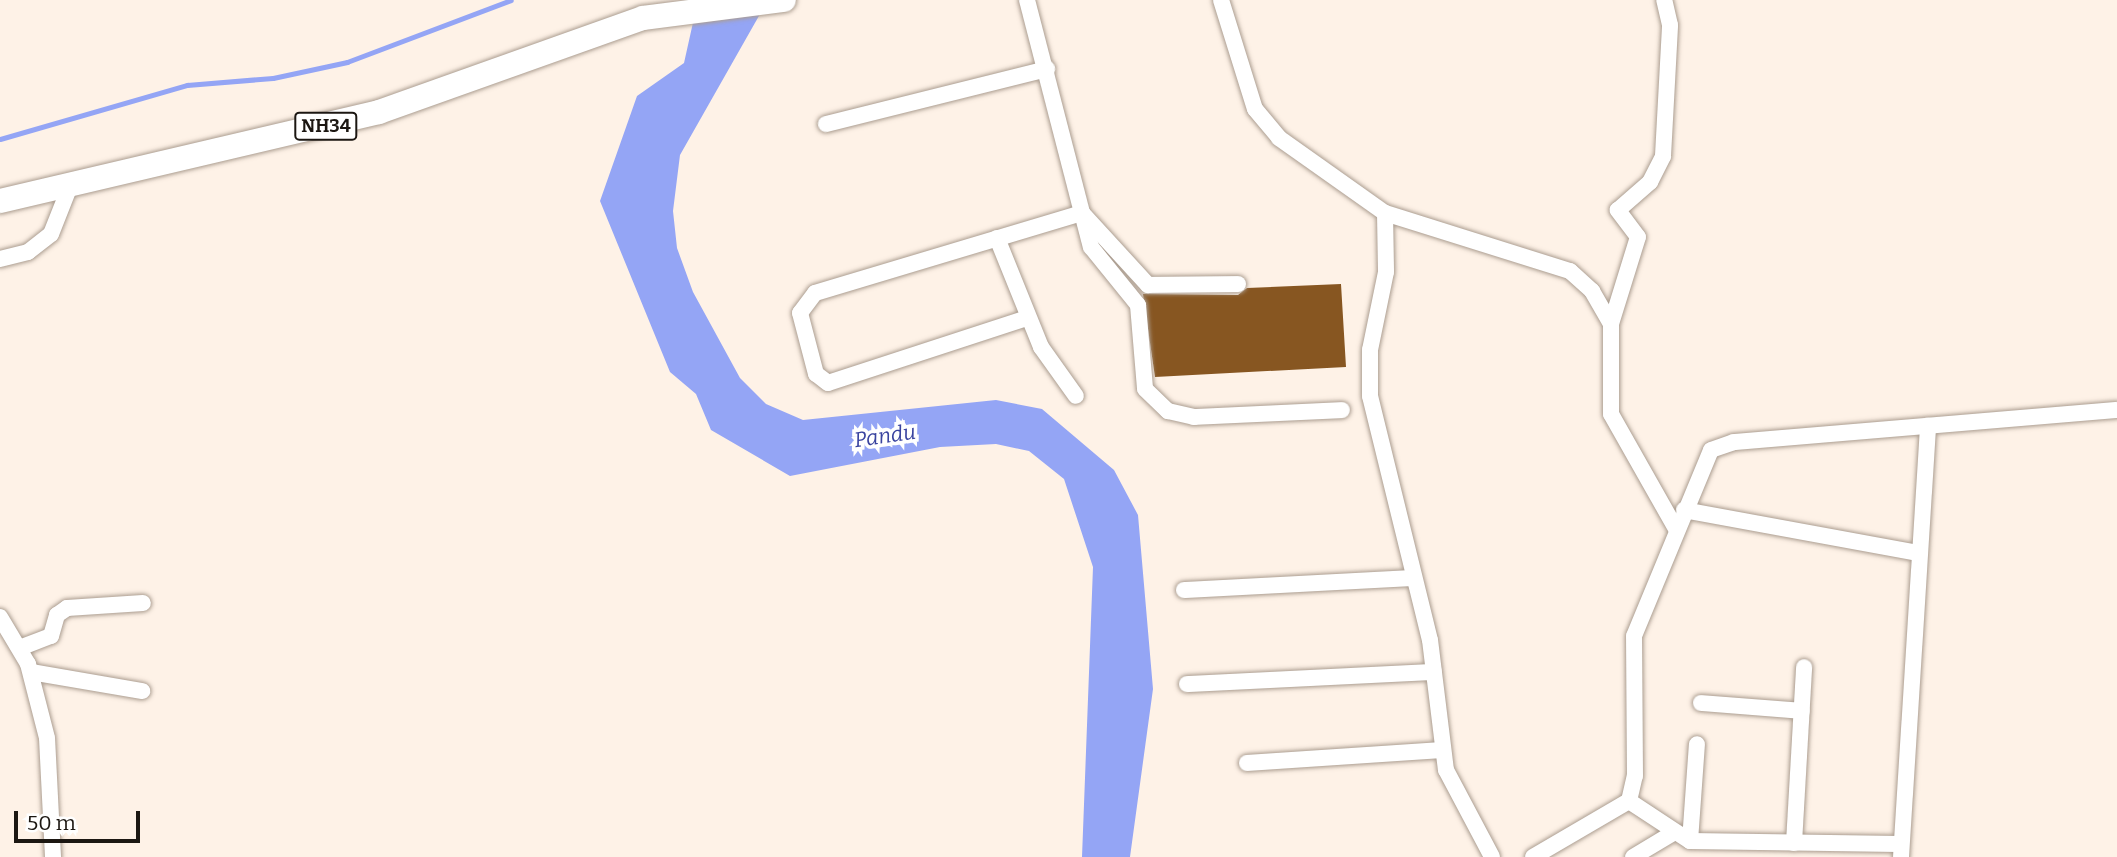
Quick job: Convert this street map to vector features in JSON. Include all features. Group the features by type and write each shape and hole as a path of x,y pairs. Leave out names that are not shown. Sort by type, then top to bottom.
{"highway":[{"name":"NH34","path":"0,201 379,112 643,18 783,0"}],"street":[{"path":"1027,0 1095,256 1138,305 1145,389 1161,406 1194,417 1342,410"},
{"path":"1221,0 1246,89 1265,124 1385,213 1570,271 1592,291 1611,324"},
{"path":"1664,0 1670,25 1663,156 1650,182 1618,210 1638,237 1611,324 1611,414 1676,529"},
{"path":"826,124 1047,69"},
{"path":"0,259 28,252 51,234 70,186"},
{"path":"1385,213 1387,272 1370,350 1370,396 1434,672 1442,750 1452,784 1492,857"},
{"path":"1027,318 836,382 816,374 800,313 805,298 998,237 1082,214"},
{"path":"1082,214 1148,285 1238,284"},
{"path":"998,237 1027,318 1076,396"},
{"path":"1533,857 1629,801 1635,776 1630,651 1705,460 1719,446 2117,410"},
{"path":"1629,801 1673,834 1690,841 1900,850 1928,426"},
{"path":"1684,510 1919,553"},
{"path":"1184,590 1414,579"},
{"path":"22,647 51,636 57,615 67,608 143,603"},
{"path":"0,617 22,647 31,672 50,753 53,857"},
{"path":"1794,844 1804,667"},
{"path":"31,672 142,691"},
{"path":"1187,684 1434,672"},
{"path":"1701,703 1802,711"},
{"path":"1690,841 1698,744"},
{"path":"1247,763 1442,750"},
{"path":"1633,857 1673,834"}],"water":[{"name":"Pandu","path":"698,0 768,0 680,155 673,211 677,248 693,292 740,378 766,404 803,420 996,400 1042,409 1114,470 1138,515 1153,689 1130,857 1082,857 1093,567 1064,479 1029,451 996,444 940,447 790,476 711,430 696,394 670,372 600,201 637,96 684,63"}],"building":[{"path":"1341,284 1346,367 1155,377 1143,294 1238,295 1247,288"}],"waterway":[{"path":"0,139 187,85 273,78 347,62 511,0"}]}
